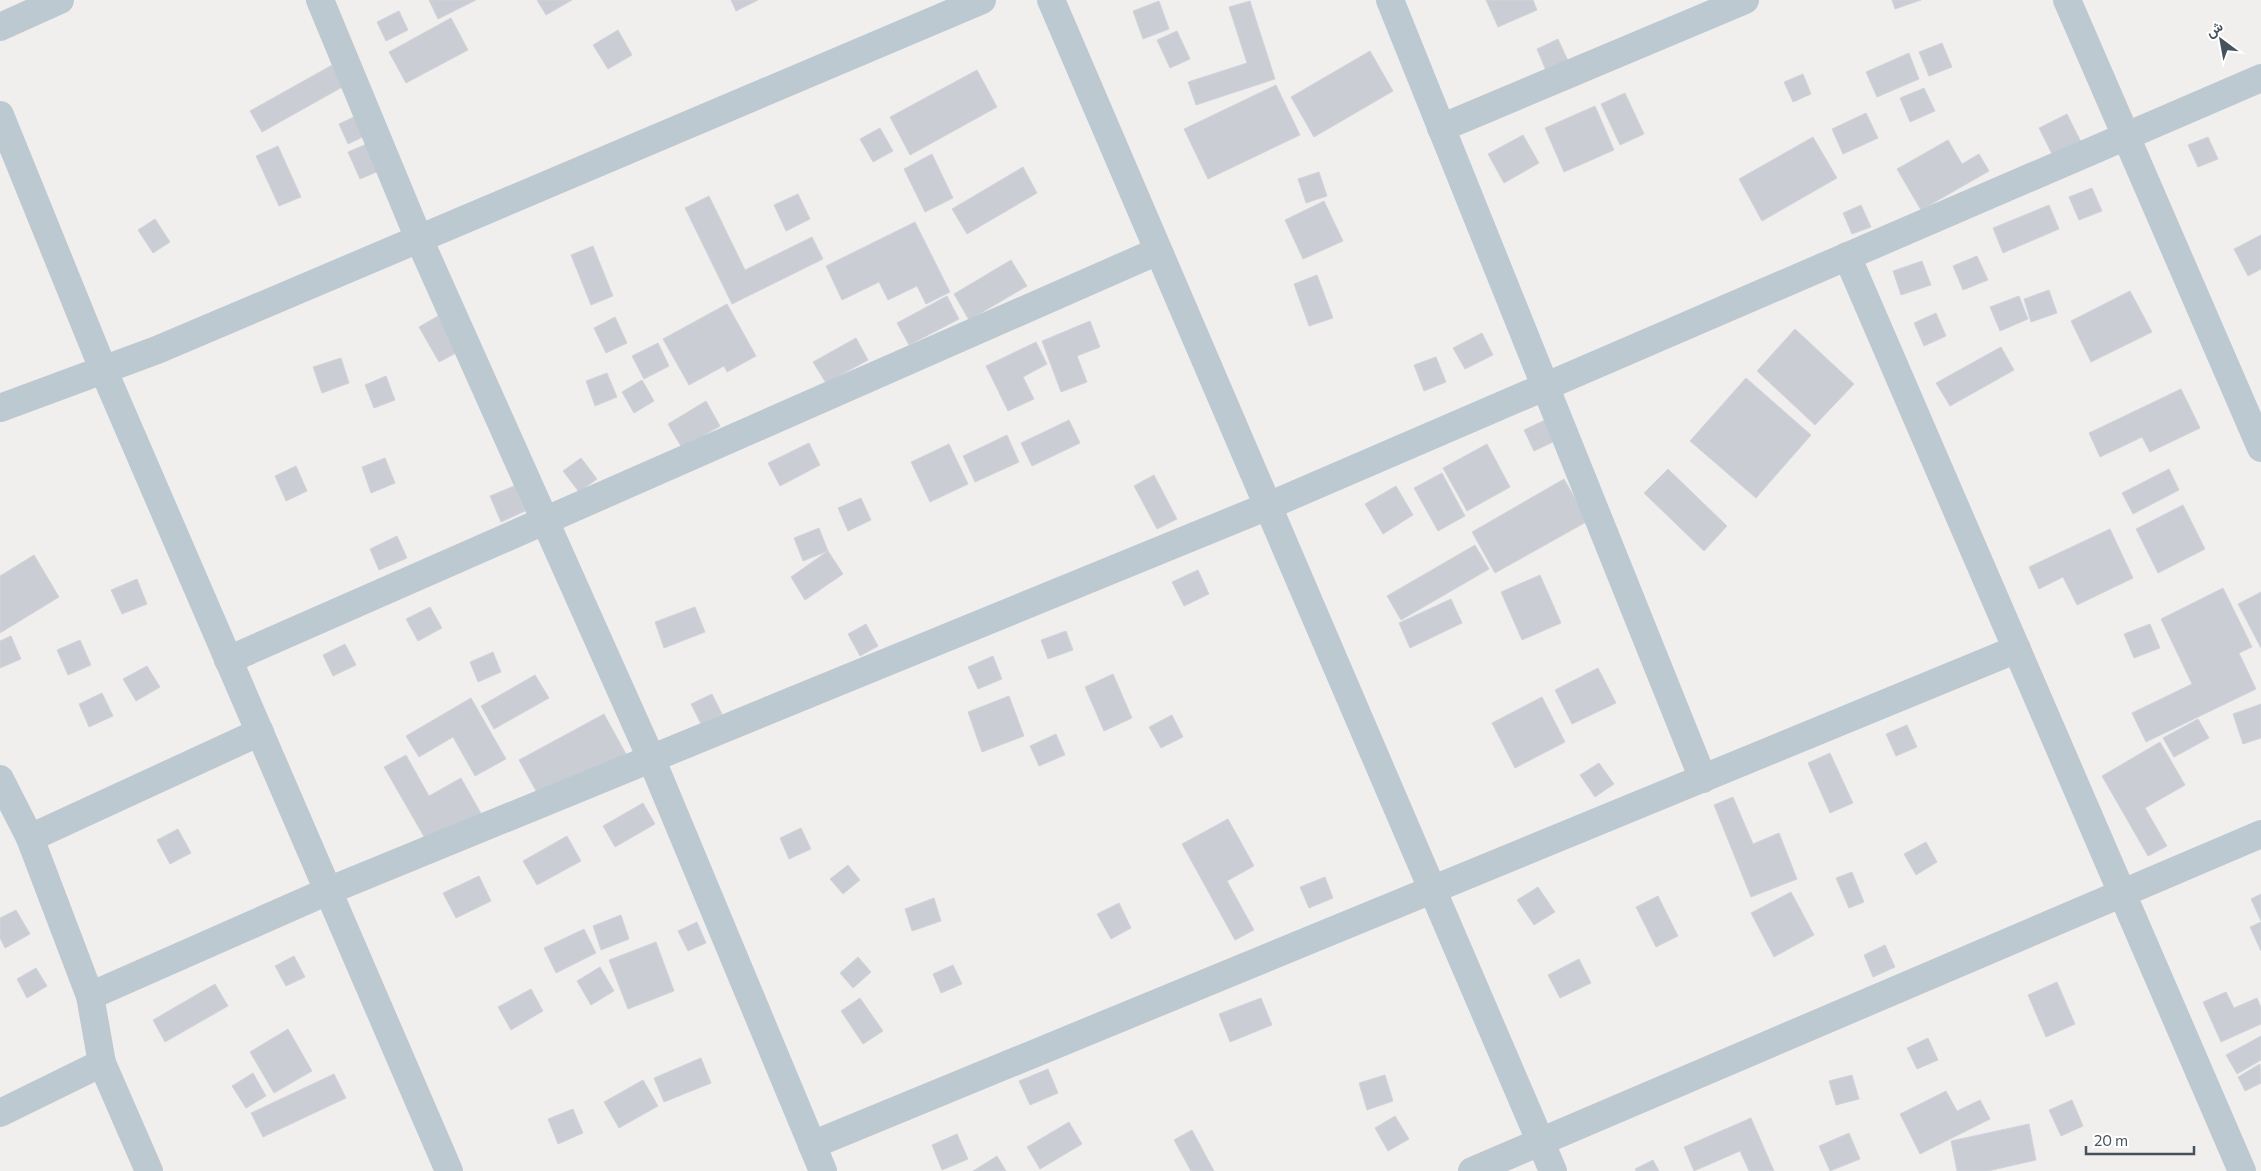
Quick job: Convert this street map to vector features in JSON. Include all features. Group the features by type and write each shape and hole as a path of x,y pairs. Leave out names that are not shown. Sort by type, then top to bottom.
{"street":[{"path":"0,27 60,0"},
{"path":"320,0 419,239 651,758 823,1171"},
{"path":"0,408 157,350 982,0"},
{"path":"1051,0 1553,1171"},
{"path":"1390,0 1703,779"},
{"path":"1442,128 1745,0"},
{"path":"2067,0 2261,448"},
{"path":"90,996 328,891 1268,506 2261,78"},
{"path":"0,116 103,369 448,1171"},
{"path":"228,660 1158,251"},
{"path":"1848,256 2241,1171"},
{"path":"812,1145 2017,649"},
{"path":"30,838 260,732"},
{"path":"0,779 30,838 90,996 102,1063 148,1171"},
{"path":"1472,1171 2261,834"},
{"path":"0,1113 102,1063"}],"building":[{"path":"429,0 476,0 438,19"},
{"path":"537,0 572,0 546,15"},
{"path":"731,0 758,0 736,11"},
{"path":"1486,0 1533,0 1537,10 1498,27"},
{"path":"1892,0 1921,0 1895,9"},
{"path":"1159,1 1169,29 1143,39 1133,11"},
{"path":"1250,1 1275,79 1196,105 1188,82 1247,63 1229,7"},
{"path":"399,11 408,30 386,41 377,22"},
{"path":"451,18 468,50 406,83 389,52"},
{"path":"618,30 632,55 608,69 593,45"},
{"path":"1177,31 1190,59 1170,68 1157,40"},
{"path":"1558,39 1569,63 1547,73 1537,49"},
{"path":"1942,43 1952,67 1929,76 1919,52"},
{"path":"1370,51 1393,91 1314,137 1291,97"},
{"path":"1909,53 1919,79 1877,97 1866,72"},
{"path":"334,64 346,85 262,132 250,111"},
{"path":"977,70 997,107 910,155 890,117"},
{"path":"1803,74 1811,94 1793,102 1784,82"},
{"path":"1276,85 1300,135 1208,179 1184,129"},
{"path":"1924,88 1935,111 1910,122 1900,98"},
{"path":"1625,93 1644,134 1620,145 1601,104"},
{"path":"1595,106 1614,150 1564,172 1545,128"},
{"path":"1866,113 1878,138 1843,154 1832,129"},
{"path":"2067,114 2083,146 2055,160 2039,128"},
{"path":"358,115 367,135 348,144 339,124"},
{"path":"880,128 893,151 873,162 860,139"},
{"path":"1523,135 1539,163 1504,183 1488,154"},
{"path":"1813,137 1837,178 1762,221 1739,179"},
{"path":"2208,137 2218,159 2198,167 2188,145"},
{"path":"1948,140 1962,164 1979,154 1989,171 1921,210 1897,169"},
{"path":"369,143 381,170 360,179 348,152"},
{"path":"278,146 301,197 279,206 256,156"},
{"path":"932,154 953,198 925,212 904,169"},
{"path":"1023,167 1037,193 967,234 952,209"},
{"path":"1319,172 1327,196 1306,203 1298,179"},
{"path":"2092,188 2102,211 2079,220 2069,197"},
{"path":"798,194 810,219 786,231 774,205"},
{"path":"709,196 745,270 812,237 823,259 732,304 685,208"},
{"path":"1324,201 1343,241 1303,259 1285,220"},
{"path":"1861,205 1871,227 1852,234 1843,213"},
{"path":"2049,205 2059,229 2003,253 1993,228"},
{"path":"155,219 170,242 153,253 138,230"},
{"path":"915,222 950,292 926,304 917,286 888,300 879,282 842,300 826,266"},
{"path":"2261,235 2261,269 2248,276 2234,249"},
{"path":"593,246 613,296 591,305 571,255"},
{"path":"1977,256 1988,280 1963,290 1953,266"},
{"path":"1011,260 1027,286 969,320 954,294"},
{"path":"1922,261 1931,285 1901,295 1893,271"},
{"path":"1317,275 1333,318 1309,326 1294,284"},
{"path":"2049,290 2057,313 2031,322 2024,299"},
{"path":"2130,291 2152,332 2091,362 2071,321"},
{"path":"947,296 959,319 909,345 897,323"},
{"path":"2019,296 2028,319 2000,331 1990,307"},
{"path":"727,304 756,356 727,372 724,366 689,385 663,339"},
{"path":"1936,313 1946,336 1924,346 1914,323"},
{"path":"438,316 458,352 439,362 419,327"},
{"path":"615,317 627,343 606,353 594,328"},
{"path":"1090,321 1100,347 1077,356 1087,382 1061,392 1042,341"},
{"path":"1795,329 1854,384 1815,425 1757,371"},
{"path":"1482,333 1493,355 1465,369 1453,348"},
{"path":"856,338 868,360 826,383 813,362"},
{"path":"1036,342 1047,364 1023,377 1034,399 1008,411 986,366"},
{"path":"658,343 669,366 644,379 632,356"},
{"path":"2001,347 2014,370 1950,406 1936,383"},
{"path":"1436,357 1446,382 1424,391 1414,365"},
{"path":"341,358 349,383 322,393 313,367"},
{"path":"607,373 617,397 595,406 586,381"},
{"path":"386,376 395,400 374,408 365,385"},
{"path":"1746,378 1811,435 1756,498 1690,441"},
{"path":"642,380 654,401 634,413 622,392"},
{"path":"2181,389 2200,428 2150,452 2142,437 2100,457 2089,433"},
{"path":"706,401 720,426 682,448 668,424"},
{"path":"1069,420 1080,443 1032,466 1021,443"},
{"path":"1545,420 1555,441 1534,451 1524,430"},
{"path":"1007,435 1019,462 975,482 963,456"},
{"path":"809,443 820,465 780,486 768,463"},
{"path":"949,444 968,484 930,502 911,462"},
{"path":"1487,444 1510,487 1467,511 1443,468"},
{"path":"385,458 395,483 371,493 362,467"},
{"path":"581,458 597,479 579,492 563,471"},
{"path":"296,466 307,491 286,501 275,476"},
{"path":"1668,469 1727,526 1704,551 1644,493"},
{"path":"2169,469 2179,490 2133,514 2122,493"},
{"path":"1442,473 1465,516 1438,531 1414,488"},
{"path":"1154,475 1177,519 1157,529 1134,486"},
{"path":"1564,479 1588,521 1495,573 1472,532"},
{"path":"514,486 525,511 501,522 490,496"},
{"path":"1396,486 1413,515 1383,534 1365,504"},
{"path":"861,498 871,520 848,531 838,508"},
{"path":"2183,505 2205,549 2158,573 2136,529"},
{"path":"819,528 828,551 803,561 794,538"},
{"path":"2110,529 2133,578 2077,605 2063,577 2039,589 2029,567"},
{"path":"397,536 407,558 379,570 370,549"},
{"path":"1475,545 1489,569 1401,620 1387,596"},
{"path":"828,551 843,574 805,600 791,577"},
{"path":"34,555 59,597 0,633 0,576"},
{"path":"1198,570 1209,594 1184,606 1172,582"},
{"path":"1540,575 1561,623 1522,640 1501,592"},
{"path":"137,579 147,604 122,614 111,590"},
{"path":"2223,588 2252,647 2239,653 2256,689 2146,742 2132,713 2192,684 2161,619"},
{"path":"2261,592 2261,648 2238,604"},
{"path":"1451,599 1462,623 1410,648 1399,623"},
{"path":"430,607 442,628 418,641 406,619"},
{"path":"695,607 705,632 664,648 655,622"},
{"path":"866,624 878,646 860,656 848,634"},
{"path":"2150,624 2160,648 2134,658 2124,634"},
{"path":"1066,631 1073,650 1048,659 1041,640"},
{"path":"11,636 21,659 0,668 0,641"},
{"path":"80,640 91,665 68,675 57,650"},
{"path":"345,644 356,665 333,676 323,655"},
{"path":"493,652 501,672 478,682 470,662"},
{"path":"993,656 1002,679 978,689 968,667"},
{"path":"147,666 160,687 136,701 123,679"},
{"path":"1598,668 1616,703 1572,724 1555,690"},
{"path":"1113,674 1132,718 1104,731 1085,687"},
{"path":"535,675 549,698 494,729 481,706"},
{"path":"102,693 113,716 89,727 79,704"},
{"path":"712,694 722,714 701,724 691,704"},
{"path":"1009,696 1024,736 982,752 968,712"},
{"path":"1542,697 1565,742 1515,768 1492,723"},
{"path":"471,698 506,759 475,776 453,737 419,757 406,736"},
{"path":"2261,704 2261,738 2243,744 2233,714"},
{"path":"604,714 626,754 541,800 519,760"},
{"path":"1172,715 1183,737 1161,748 1149,727"},
{"path":"2198,719 2209,738 2174,757 2163,738"},
{"path":"1907,725 1917,747 1896,756 1886,734"},
{"path":"1056,734 1065,755 1039,766 1030,746"},
{"path":"2160,742 2185,785 2145,808 2167,846 2148,856 2102,776"},
{"path":"1830,753 1853,803 1830,813 1808,763"},
{"path":"406,755 429,796 461,778 483,817 430,847 384,767"},
{"path":"1599,763 1614,784 1595,797 1580,775"},
{"path":"1733,797 1753,844 1779,833 1797,879 1751,897 1714,805"},
{"path":"643,803 655,824 615,847 603,826"},
{"path":"1228,819 1254,866 1227,881 1254,930 1235,940 1182,844"},
{"path":"801,828 811,849 789,859 780,838"},
{"path":"178,829 191,853 170,864 157,840"},
{"path":"567,836 581,861 537,885 523,861"},
{"path":"1926,842 1937,862 1916,875 1904,854"},
{"path":"848,865 860,880 843,894 830,879"},
{"path":"1852,872 1864,902 1849,908 1836,878"},
{"path":"479,876 491,901 456,918 443,893"},
{"path":"1325,877 1333,898 1309,908 1300,887"},
{"path":"1538,887 1555,912 1534,925 1517,900"},
{"path":"1791,892 1814,935 1774,957 1751,913"},
{"path":"2261,894 2261,921 2251,899"},
{"path":"1658,896 1678,936 1656,947 1636,907"},
{"path":"934,898 941,921 912,931 905,909"},
{"path":"1119,903 1131,928 1111,939 1097,914"},
{"path":"16,910 30,934 5,948 0,938 0,918"},
{"path":"621,915 629,939 601,950 593,926"},
{"path":"697,922 706,943 688,951 678,931"},
{"path":"2261,922 2261,951 2250,927"},
{"path":"584,929 596,953 556,973 544,948"},
{"path":"656,942 674,991 628,1009 609,960"},
{"path":"1885,945 1895,967 1873,977 1864,955"},
{"path":"294,956 305,977 286,986 275,966"},
{"path":"858,957 871,972 853,988 840,973"},
{"path":"1579,959 1591,983 1560,998 1548,975"},
{"path":"953,965 962,984 941,993 933,974"},
{"path":"600,967 614,991 591,1005 577,981"},
{"path":"36,968 47,986 27,998 17,979"},
{"path":"2057,982 2075,1024 2046,1037 2028,995"},
{"path":"215,984 228,1006 165,1042 153,1020"},
{"path":"531,989 543,1011 511,1030 498,1007"},
{"path":"2226,992 2234,1008 2257,998 2261,1008 2261,1024 2221,1042 2203,1002"},
{"path":"860,998 883,1031 863,1044 841,1011"},
{"path":"1261,998 1272,1025 1230,1042 1219,1014"},
{"path":"288,1029 312,1071 274,1093 250,1052"},
{"path":"2261,1036 2261,1060 2237,1074 2226,1055"},
{"path":"1928,1038 1938,1060 1917,1069 1907,1048"},
{"path":"701,1058 711,1083 664,1102 654,1078"},
{"path":"2260,1064 2261,1083 2245,1091 2238,1077"},
{"path":"1048,1069 1058,1093 1030,1105 1019,1081"},
{"path":"253,1073 266,1096 246,1108 232,1086"},
{"path":"334,1074 346,1098 263,1137 251,1113"},
{"path":"1385,1075 1393,1101 1367,1110 1359,1083"},
{"path":"1852,1075 1859,1099 1836,1105 1829,1081"},
{"path":"643,1080 658,1106 619,1128 604,1102"},
{"path":"1946,1091 1957,1111 1980,1100 1990,1119 1920,1154 1900,1114"},
{"path":"2072,1100 2083,1126 2061,1136 2049,1110"},
{"path":"573,1109 583,1133 558,1144 548,1119"},
{"path":"1395,1116 1409,1139 1388,1151 1375,1128"},
{"path":"1751,1118 1774,1171 1749,1171 1740,1151 1694,1171 1684,1147"},
{"path":"1069,1122 1082,1144 1040,1169 1027,1147"},
{"path":"2029,1124 2036,1160 1988,1171 1957,1171 1951,1141"},
{"path":"1192,1130 1214,1171 1191,1171 1174,1140"},
{"path":"1849,1133 1860,1159 1830,1171 1819,1146"},
{"path":"957,1134 968,1159 942,1170 932,1145"},
{"path":"997,1156 1006,1171 973,1171"},
{"path":"1653,1160 1659,1171 1636,1171 1635,1169"}]}
